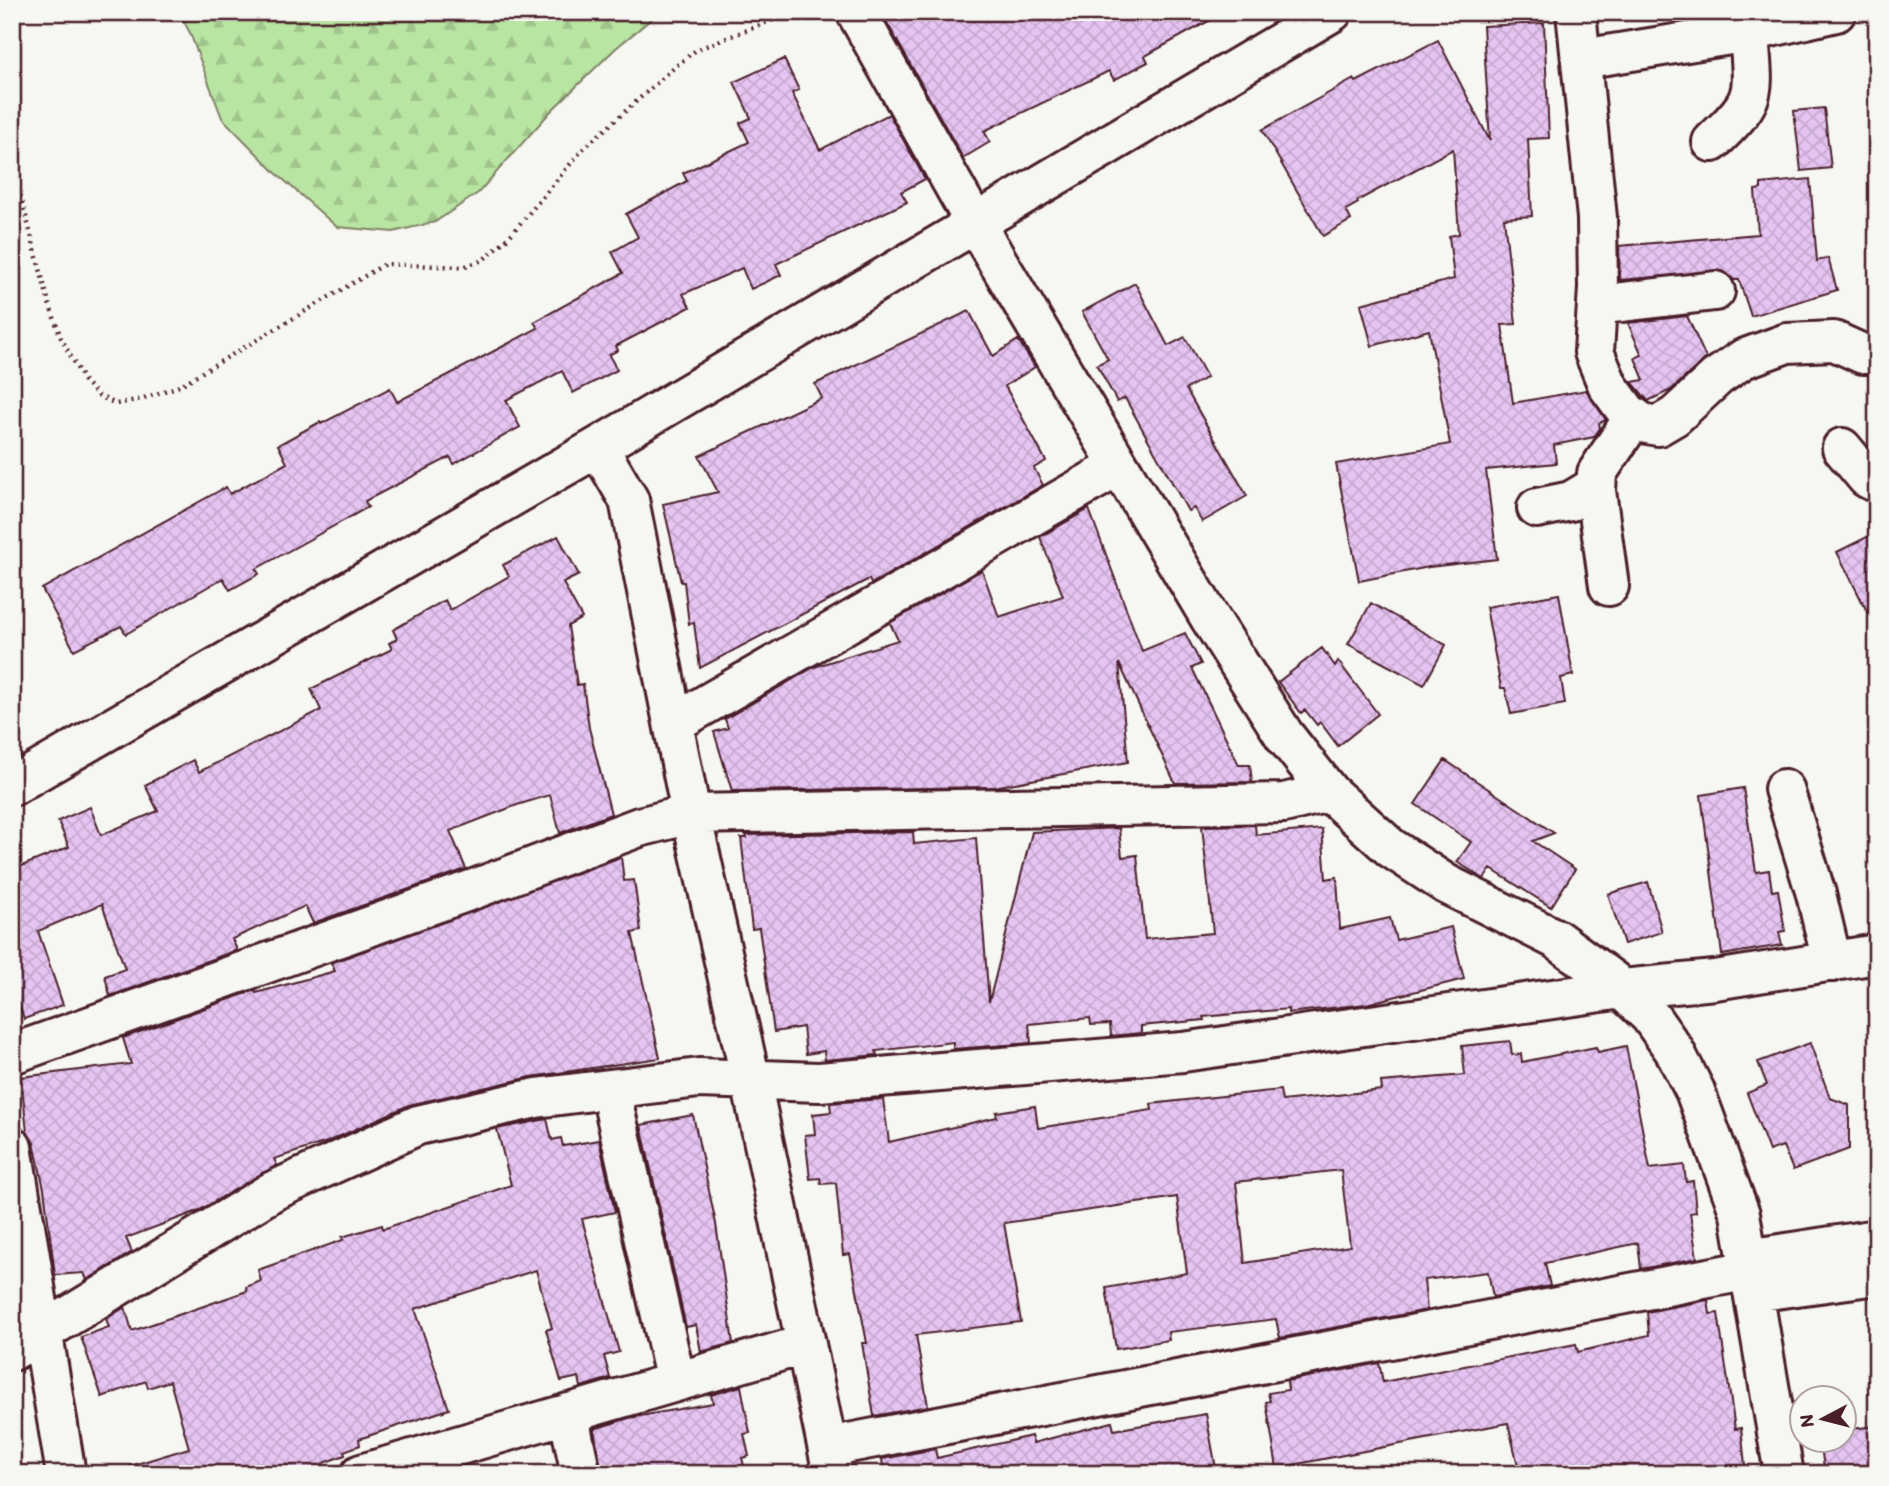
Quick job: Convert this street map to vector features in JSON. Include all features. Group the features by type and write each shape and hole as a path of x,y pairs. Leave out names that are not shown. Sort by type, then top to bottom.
{"street":[{"path":"856,12 976,225 1119,466 1284,735 1329,792 1410,863 1556,940 1622,989 1650,1016 1674,1050 1695,1091 1740,1214 1784,1474"},
{"path":"12,786 598,447 1332,12"},
{"path":"1576,12 1597,218 1594,352 1608,386 1634,417 1642,423 1658,426 1675,416 1717,377 1743,359 1787,343 1834,341 1863,354 1877,354"},
{"path":"1582,59 1749,32 1836,12"},
{"path":"1712,142 1741,114 1753,93 1749,32"},
{"path":"1597,306 1714,291"},
{"path":"1609,586 1596,485 1597,473 1634,417"},
{"path":"598,447 629,500 691,814 831,1460 1750,1274 1877,1239"},
{"path":"1842,449 1867,478 1877,483"},
{"path":"674,723 1119,466"},
{"path":"1537,508 1571,501 1596,485"},
{"path":"1784,789 1816,894 1832,962"},
{"path":"12,1054 639,827 691,814 1284,803 1329,792"},
{"path":"28,1341 274,1191 418,1125 536,1097 699,1079 819,1082 1183,1052 1622,989 1715,980 1877,954"},
{"path":"610,1089 676,1381"},
{"path":"12,1147 28,1341 66,1474"},
{"path":"1750,1274 1877,1275"},
{"path":"361,1474 806,1344"},
{"path":"568,1413 581,1474"}],"path":[{"path":"12,184 20,197 61,338 84,381 99,396 116,404 141,399 179,386 385,264 463,267 483,260 508,238 583,149 696,50 793,12"}],"green space":[{"path":"179,12 660,12 616,48 551,111 478,193 435,222 393,232 337,227 276,173 222,118 190,33"}],"building":[{"path":"881,12 1225,12 1145,56 1148,62 1114,80 1109,71 984,131 990,142 963,158"},
{"path":"1544,23 1549,138 1528,139 1532,216 1504,218 1516,324 1502,325 1513,403 1586,390 1606,420 1599,423 1600,428 1594,437 1554,445 1556,463 1486,470 1497,559 1429,567 1359,581 1336,464 1450,444 1429,330 1372,346 1361,304 1454,279 1449,236 1459,234 1453,149 1357,201 1358,203 1346,210 1351,220 1323,236 1262,130 1354,79 1356,82 1438,40 1490,141 1483,26"},
{"path":"784,59 799,90 792,93 820,150 889,114 925,179 901,192 907,202 776,264 781,275 751,289 742,268 683,294 690,307 616,346 618,350 609,355 617,370 573,393 562,371 506,400 520,427 454,464 450,457 365,501 368,507 256,569 259,574 230,590 223,578 126,634 121,626 74,650 42,589 226,487 230,494 287,463 278,445 320,422 321,424 390,388 397,402 538,328 534,322 623,273 612,252 638,237 626,214 687,181 683,173 749,142 740,123 751,118 734,82"},
{"path":"1824,108 1831,168 1801,171 1794,111"},
{"path":"1810,179 1817,261 1828,258 1837,290 1751,316 1739,280 1734,280 1723,271 1620,280 1619,246 1758,234 1755,190 1761,189 1761,184"},
{"path":"1135,283 1168,346 1185,337 1207,377 1186,389 1247,496 1202,522 1194,508 1188,511 1125,398 1117,402 1097,365 1108,359 1082,312"},
{"path":"969,311 993,356 1018,340 1035,367 1005,386 1046,461 1034,468 1043,485 871,584 869,579 700,668 694,623 689,624 684,582 681,582 663,504 718,492 699,456 822,398 815,384"},
{"path":"1687,316 1706,358 1671,390 1648,401 1632,382 1644,380 1635,358 1642,355 1628,323"},
{"path":"1089,509 1142,651 1185,633 1201,664 1192,668 1239,765 1250,765 1252,782 1175,783 1119,663 1128,762 994,787 732,791 714,732 728,728 725,719 814,667 898,640 890,623 982,570 999,617 1063,596 1040,537"},
{"path":"1877,532 1877,631 1837,552"},
{"path":"558,536 579,575 563,583 582,618 568,626 577,685 583,684 589,728 611,814 560,833 550,795 517,805 450,831 466,869 313,923 305,906 232,939 237,950 110,996 105,976 125,969 102,904 38,931 63,1005 24,1019 12,985 12,870 69,847 58,821 90,807 101,835 158,811 145,785 193,760 199,772 321,710 311,689 392,649 389,643 397,639 393,630 445,600 450,610 509,576 503,565"},
{"path":"1559,594 1573,675 1561,678 1565,704 1511,714 1505,688 1501,688 1486,607"},
{"path":"1371,603 1446,645 1424,685 1348,644"},
{"path":"1322,648 1335,666 1338,661 1378,714 1338,746 1320,722 1317,725 1305,710 1301,713 1278,682"},
{"path":"1445,760 1554,833 1533,841 1575,869 1551,907 1491,869 1484,879 1457,862 1471,842 1415,804"},
{"path":"1743,788 1756,872 1769,870 1772,891 1778,890 1785,931 1779,932 1782,945 1722,955 1701,795"},
{"path":"1255,825 1256,835 1322,829 1326,879 1337,877 1340,929 1390,918 1396,940 1451,927 1464,979 1366,1004 1288,1013 1288,1009 1203,1017 1204,1020 1141,1026 1141,1033 1111,1036 1110,1024 1091,1025 1090,1018 1029,1024 1031,1043 953,1049 953,1042 876,1051 877,1055 825,1060 824,1051 806,1054 803,1027 774,1032 759,928 752,929 741,838 747,838 746,835 913,832 914,844 976,838 989,1002 1032,832 1119,828 1122,857 1137,855 1145,939 1213,933 1202,826"},
{"path":"621,857 624,881 634,880 641,931 632,933 660,1058 531,1077 409,1105 327,1142 274,1159 277,1165 198,1211 126,1238 132,1252 87,1280 84,1273 55,1275 44,1189 34,1143 27,1132 21,1077 131,1064 123,1038 255,990 256,993 335,971 331,963"},
{"path":"1648,882 1662,932 1624,944 1608,894"},
{"path":"1510,1041 1512,1055 1521,1054 1522,1062 1596,1047 1598,1052 1626,1046 1650,1169 1684,1165 1686,1182 1693,1181 1696,1212 1690,1213 1697,1258 1641,1269 1638,1243 1545,1263 1550,1286 1493,1297 1488,1272 1424,1280 1427,1310 1280,1338 1276,1319 1168,1332 1169,1340 1116,1349 1106,1288 1187,1273 1177,1197 1004,1223 1021,1322 916,1335 928,1406 874,1416 862,1343 867,1343 850,1254 843,1255 836,1183 821,1184 820,1178 810,1179 805,1135 815,1134 813,1114 831,1112 830,1103 883,1099 889,1142 997,1117 996,1112 1035,1106 1038,1128 1152,1110 1151,1104 1204,1098 1280,1090 1282,1101 1382,1090 1381,1082 1465,1075 1462,1046","holes":["1341,1170 1350,1246 1245,1263 1236,1182"]},
{"path":"1810,1043 1830,1098 1849,1105 1849,1149 1793,1170 1783,1146 1769,1151 1747,1093 1767,1085 1758,1062"},
{"path":"693,1115 716,1224 733,1343 701,1352 696,1325 686,1327 641,1125"},
{"path":"547,1119 552,1140 561,1138 563,1146 599,1140 615,1212 582,1219 619,1352 604,1356 610,1378 581,1387 579,1377 561,1381 546,1330 552,1328 536,1270 415,1309 449,1409 359,1439 360,1445 344,1451 345,1455 323,1463 327,1474 131,1474 130,1466 189,1448 170,1381 148,1388 146,1381 102,1397 81,1337 109,1327 106,1319 125,1307 132,1331 247,1291 246,1287 261,1281 258,1270 343,1240 342,1237 382,1225 383,1229 511,1185 497,1129"},
{"path":"1708,1300 1710,1314 1718,1313 1735,1429 1741,1428 1746,1474 1520,1474 1508,1423 1277,1468 1266,1402 1270,1401 1268,1393 1288,1390 1287,1381 1379,1363 1383,1382 1576,1344 1578,1352 1649,1335 1647,1312"},
{"path":"741,1386 750,1433 744,1434 749,1456 742,1458 746,1474 602,1474 594,1429 629,1418 713,1403 711,1395"},
{"path":"1206,1414 1217,1474 884,1474 882,1459 935,1449 937,1458 1031,1436 1033,1443 1112,1422 1114,1430"},
{"path":"1877,1426 1877,1474 1825,1474 1822,1454 1857,1454 1857,1428"}]}
